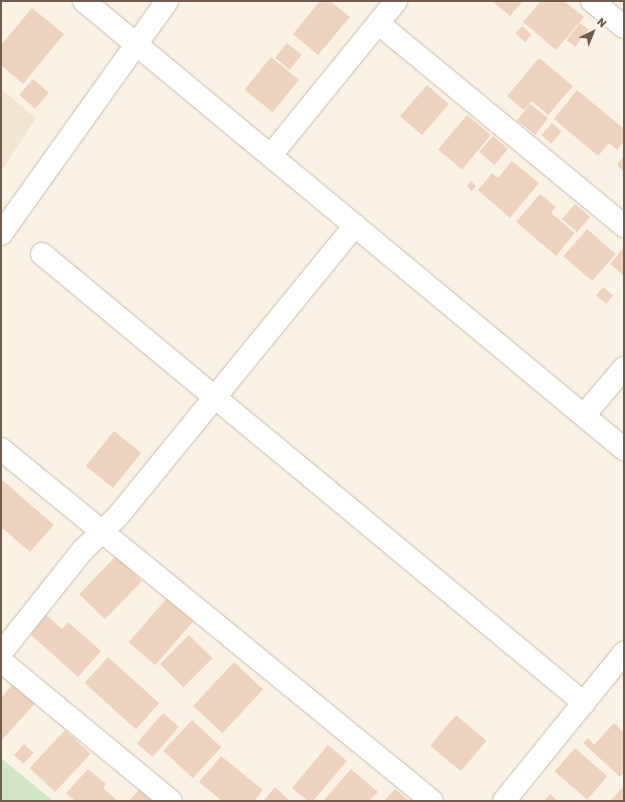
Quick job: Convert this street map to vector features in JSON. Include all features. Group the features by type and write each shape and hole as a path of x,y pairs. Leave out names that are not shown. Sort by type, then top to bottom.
{"street":[{"path":"84,1 624,448"},
{"path":"1,234 135,43 167,1"},
{"path":"271,155 396,1"},
{"path":"592,1 624,27"},
{"path":"378,23 624,226"},
{"path":"1,653 101,530 118,516 355,226"},
{"path":"42,254 584,703"},
{"path":"584,415 624,368"},
{"path":"1,449 432,801"},
{"path":"504,801 624,653"},
{"path":"1,661 171,801"}],"shaded area":[{"path":"1,89 36,118 1,171"}],"green space":[{"path":"1,758 53,801 1,801"}],"building":[{"path":"320,1 330,1 350,17 318,55 293,34"},
{"path":"492,1 523,1 510,16"},
{"path":"541,1 564,1 584,17 556,50 523,22"},
{"path":"32,8 64,34 23,84 1,65 1,45"},
{"path":"580,23 589,30 575,47 566,40"},
{"path":"522,26 532,35 525,42 515,33"},
{"path":"287,43 302,55 290,70 275,58"},
{"path":"271,57 299,80 273,112 245,90"},
{"path":"539,58 573,86 548,115 532,101 524,110 507,96"},
{"path":"33,79 49,93 35,109 19,95"},
{"path":"427,85 449,104 422,135 400,116"},
{"path":"577,90 624,129 624,142 617,150 609,143 598,156 554,119"},
{"path":"530,104 548,118 535,135 517,121"},
{"path":"467,115 491,135 462,169 438,149"},
{"path":"552,123 562,132 551,144 541,135"},
{"path":"493,136 508,149 494,165 479,152"},
{"path":"624,156 624,172 617,165"},
{"path":"512,161 539,183 510,218 478,190 492,173 498,178"},
{"path":"471,181 476,186 472,191 467,186"},
{"path":"540,194 556,207 551,213 575,233 556,256 516,222"},
{"path":"575,204 590,217 577,232 562,219"},
{"path":"587,229 616,254 592,281 563,256"},
{"path":"624,247 624,276 610,264"},
{"path":"603,287 613,295 606,304 596,296"},
{"path":"114,431 141,453 113,488 86,466"},
{"path":"1,479 54,525 30,552 1,527"},
{"path":"116,556 142,581 105,619 79,594"},
{"path":"168,597 194,620 155,665 129,642"},
{"path":"45,614 62,629 68,622 101,651 78,677 29,633"},
{"path":"189,635 212,658 183,687 160,664"},
{"path":"108,657 159,703 136,729 85,683"},
{"path":"234,662 263,689 222,733 193,706"},
{"path":"16,681 38,700 1,741 1,698"},
{"path":"163,713 179,727 153,757 137,743"},
{"path":"456,715 487,741 461,771 430,746"},
{"path":"192,720 221,747 193,778 163,751"},
{"path":"614,723 624,733 624,772 620,777 583,743 588,738 594,745"},
{"path":"65,730 91,754 55,792 30,768"},
{"path":"24,744 34,753 24,764 14,755"},
{"path":"328,745 347,761 313,801 308,801 292,788"},
{"path":"575,748 607,776 587,800 555,771"},
{"path":"221,756 263,790 254,801 222,801 199,782"},
{"path":"88,769 106,784 103,788 118,801 75,801 66,793"},
{"path":"351,769 378,792 369,801 323,801"},
{"path":"275,787 290,801 263,801"},
{"path":"623,787 624,801 610,801"},
{"path":"140,788 155,801 129,801"},
{"path":"395,789 409,801 384,801"},
{"path":"550,794 558,801 544,801"}]}
